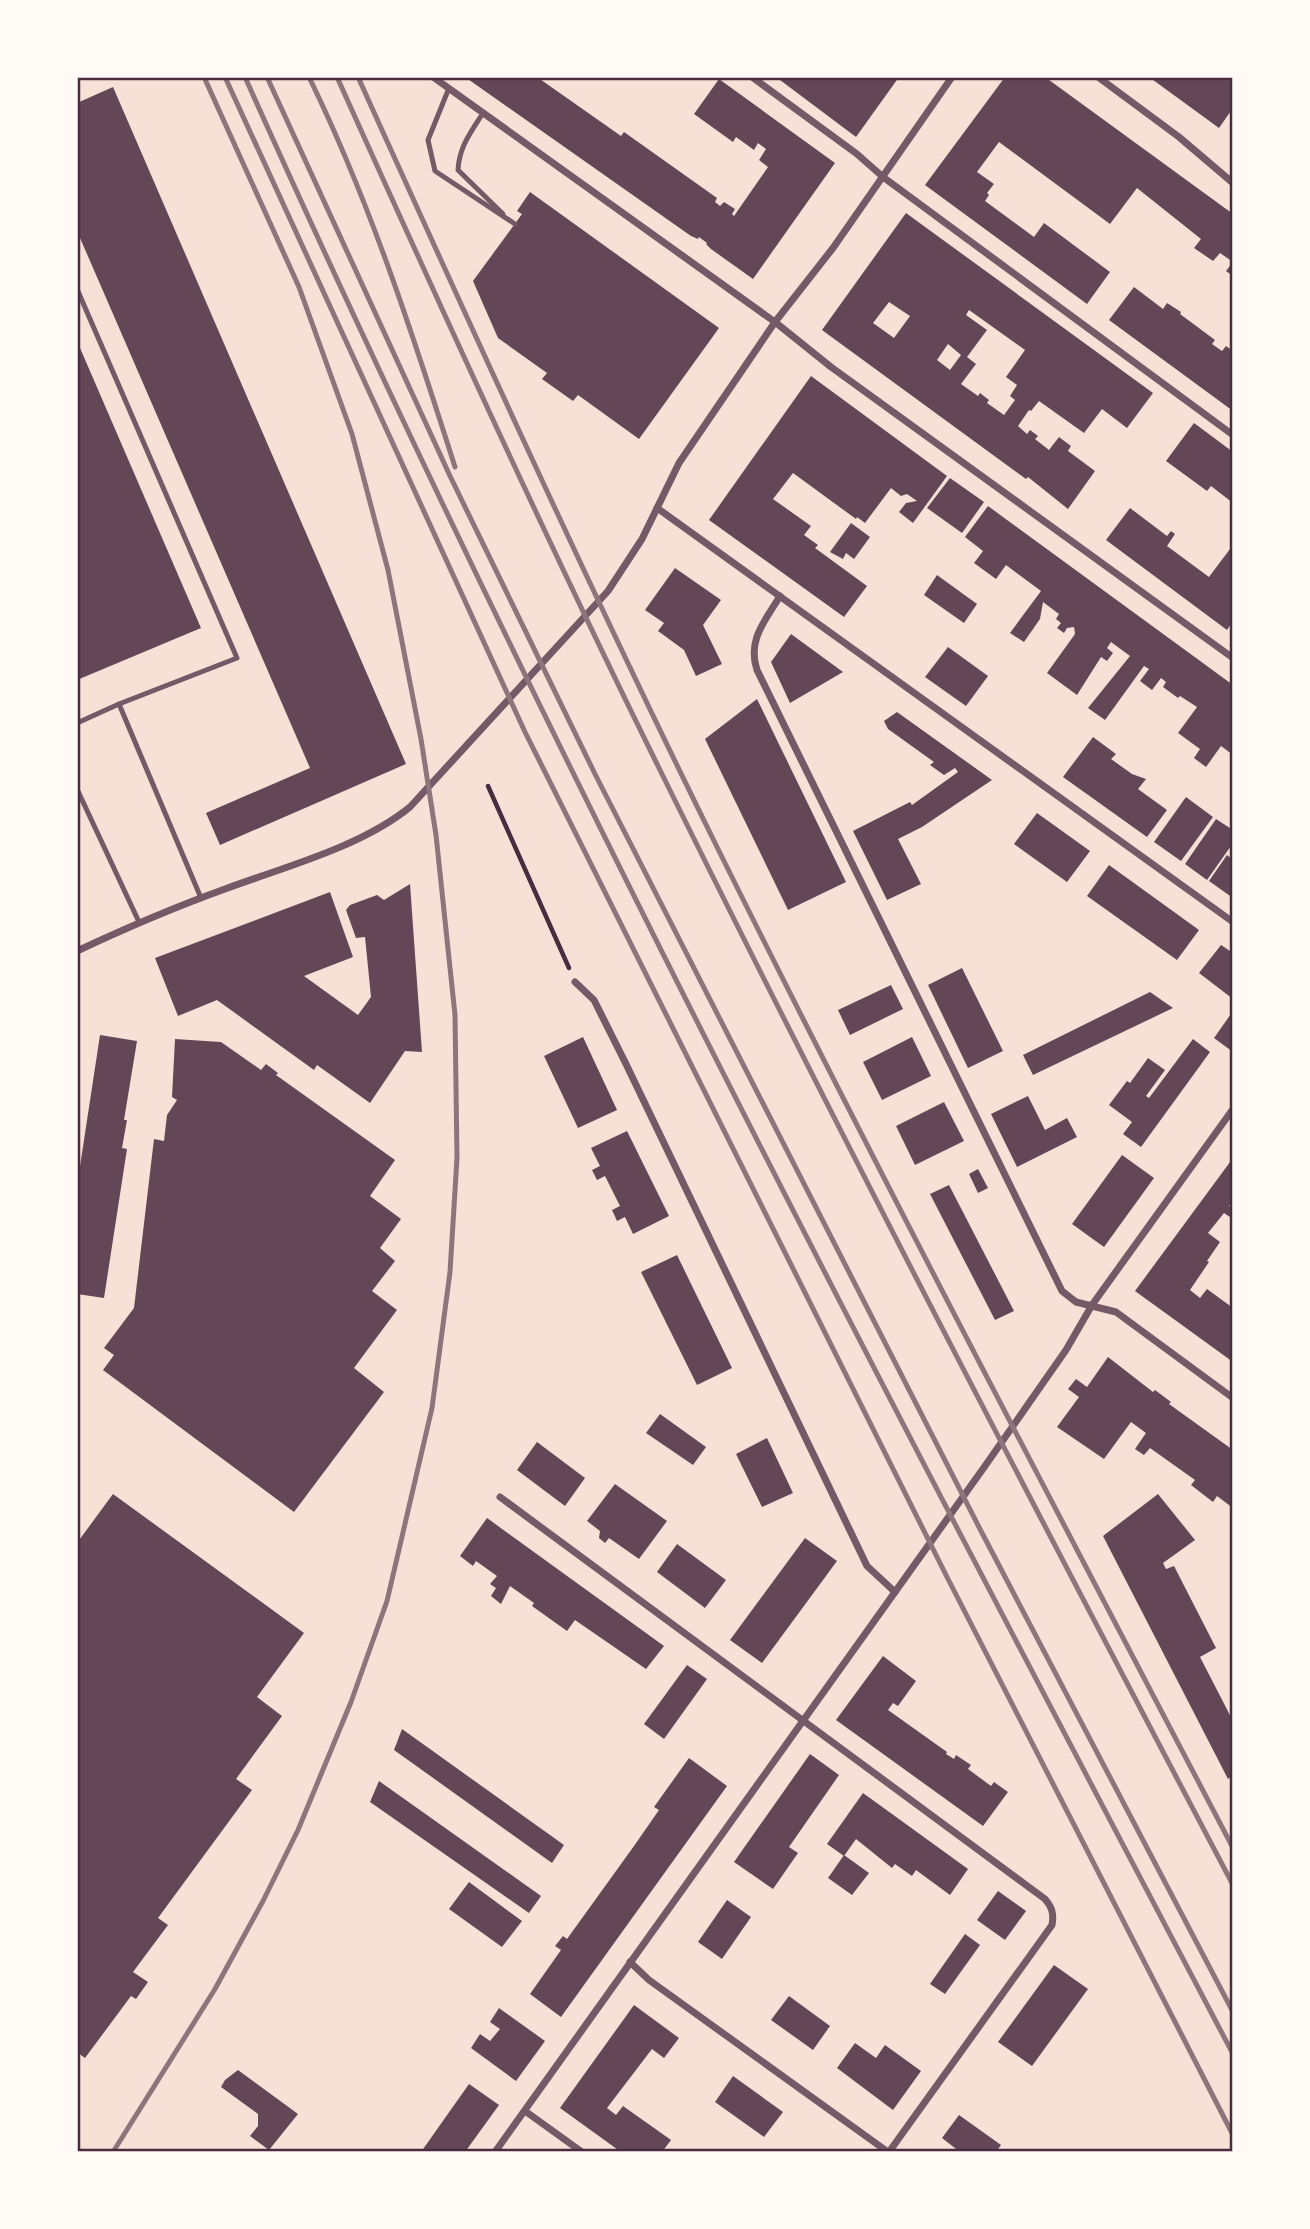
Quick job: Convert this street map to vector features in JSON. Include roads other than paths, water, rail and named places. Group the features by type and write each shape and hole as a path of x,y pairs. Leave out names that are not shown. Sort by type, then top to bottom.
{"street":[{"path":"433,77 775,322 852,382 1233,657"},
{"path":"752,77 1233,435"},
{"path":"77,951 139,922 307,859 393,821 410,807 479,735 623,570 679,463 775,322 833,248 952,77"},
{"path":"1098,77 1179,137 1233,183"},
{"path":"657,508 1233,922"},
{"path":"780,596 756,635 753,653 757,670 1062,1291 1076,1302 1116,1312 1233,1398"},
{"path":"575,982 594,1000 626,1064 867,1566 895,1592"},
{"path":"495,2152 985,1466 1066,1350 1092,1305 1233,1109"},
{"path":"500,1497 1045,1899 1053,1911 1052,1925 888,2152 649,1980 630,1962"},
{"path":"525,2111 582,2152"}],"lane":[{"path":"449,88 428,140 435,171 515,224 458,170 464,142 483,113"},
{"path":"77,289 237,658 77,723"},
{"path":"119,704 201,898"},
{"path":"77,789 139,922"}],"railway":[{"path":"113,2152 215,1989 263,1901 298,1830 351,1702 387,1601 432,1408 450,1272 457,1158 455,1015 436,835 421,739 388,570 352,434 299,287 204,77"},
{"path":"225,77 525,732 947,1577 1233,2135"},
{"path":"245,77 478,578 599,826 976,1565 1233,2054"},
{"path":"267,77 450,476 595,774 981,1531 1233,2012"},
{"path":"309,77 371,221 455,467"},
{"path":"337,77 494,423 658,766 870,1187 1233,1885"},
{"path":"358,77 580,562 719,851 909,1226 1233,1848"}]}
